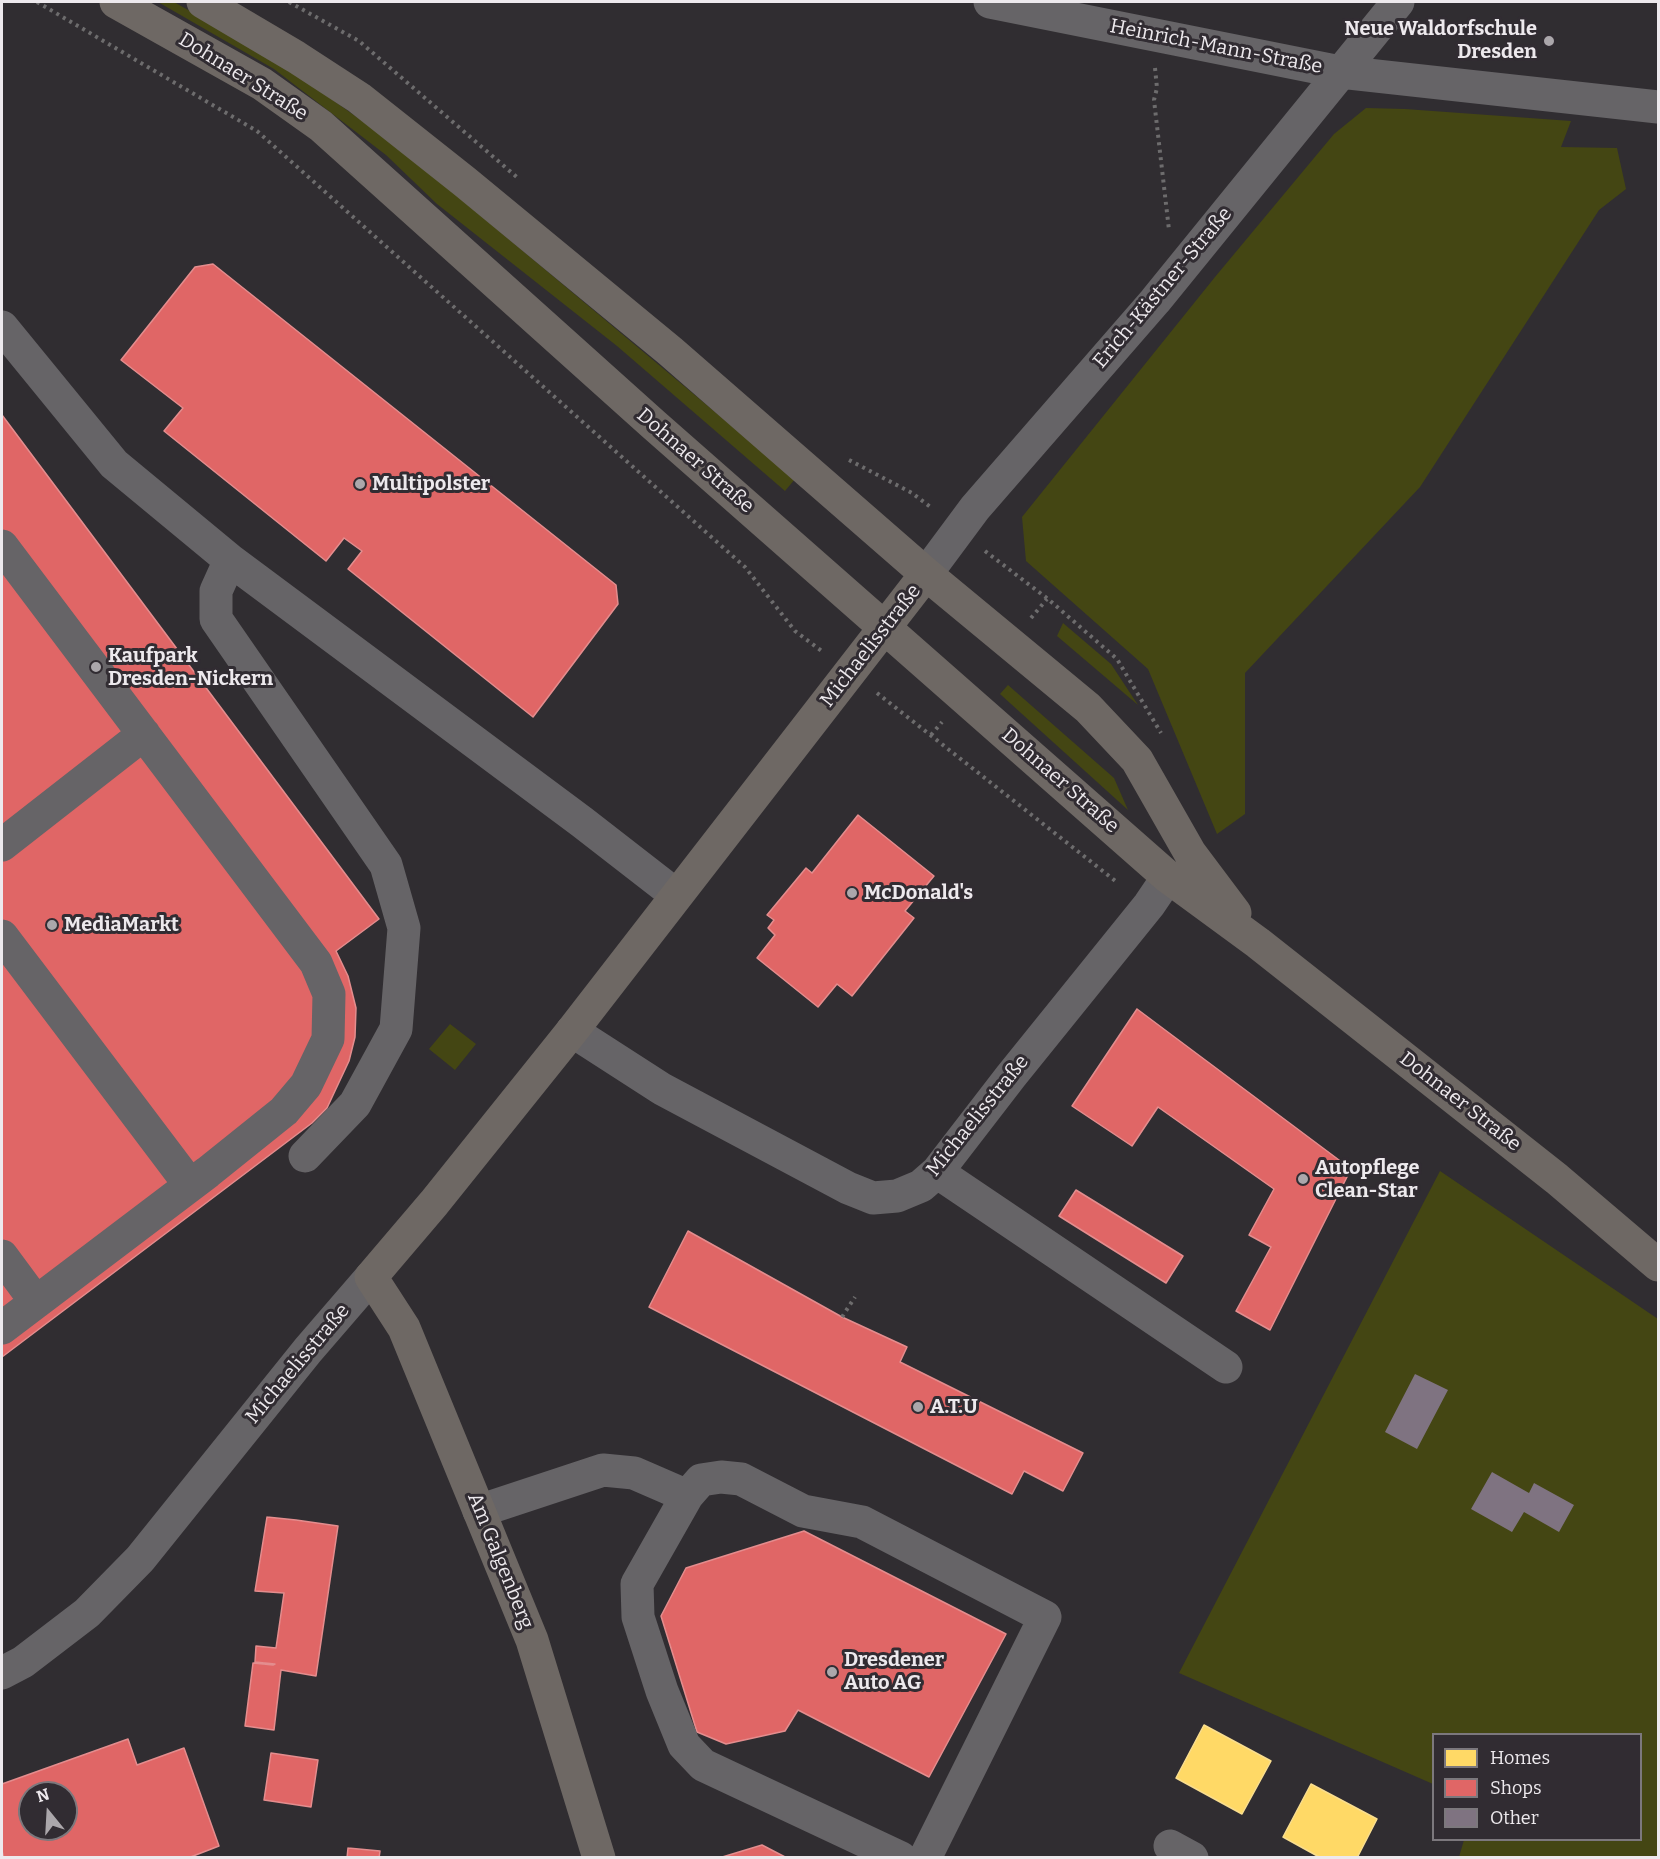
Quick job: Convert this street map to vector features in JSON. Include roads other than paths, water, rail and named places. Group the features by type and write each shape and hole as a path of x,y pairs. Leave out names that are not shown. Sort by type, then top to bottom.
{"main road":[{"name":"Dohnaer Straße","path":"116,2 262,84 321,126 653,424 1168,877 1258,943 1557,1179 1659,1265"},
{"name":"Dohnaer Straße","path":"203,2 296,57 359,98 465,182 661,344 926,574 1088,708 1137,760 1190,853 1258,943"},
{"name":"Michaelisstraße","path":"371,1277 434,1203 572,1030 926,574"},
{"name":"Am Galgenberg","path":"371,1277 404,1328 532,1640 599,1857"}],"street":[{"name":"Heinrich-Mann-Straße","path":"990,2 1340,72 1659,107"},
{"name":"Erich-Kästner-Straße","path":"926,574 975,508 1155,301 1398,2"},
{"path":"2,327 114,464 230,560 582,822 676,896"},
{"path":"2,546 316,963 329,994 328,1039 306,1085 284,1111 2,1328"},
{"path":"230,560 216,591 216,619 386,865 404,928 396,1029 355,1104 305,1156"},
{"path":"2,845 144,734"},
{"name":"Michaelisstraße","path":"572,1030 662,1089 848,1188 873,1198 897,1196 921,1186 938,1172 1011,1076 1149,905 1168,877"},
{"path":"2,936 190,1185"},
{"path":"938,1172 1226,1367"},
{"path":"2,1257 36,1302"},
{"name":"Michaelisstraße","path":"2,1673 23,1662 87,1613 140,1559 308,1350 371,1277"},
{"path":"479,1511 603,1470 634,1473 687,1496"},
{"path":"901,1857 703,1765 684,1745 662,1690 638,1617 638,1584 687,1496 701,1479 721,1476 741,1479 804,1511 862,1522 1046,1617 925,1857"}],"place":[{"name":"Neue Waldorfschule Dresden","path":"1549,41"},
{"name":"Multipolster","path":"360,484"},
{"name":"Kaufpark Dresden-Nickern","path":"96,667"},
{"name":"McDonald's","path":"852,893"},
{"name":"MediaMarkt","path":"52,925"},
{"name":"Autopflege Clean-Star","path":"1303,1179"},
{"name":"A.T.U","path":"918,1407"},
{"name":"Dresdener Auto AG","path":"832,1672"}]}
